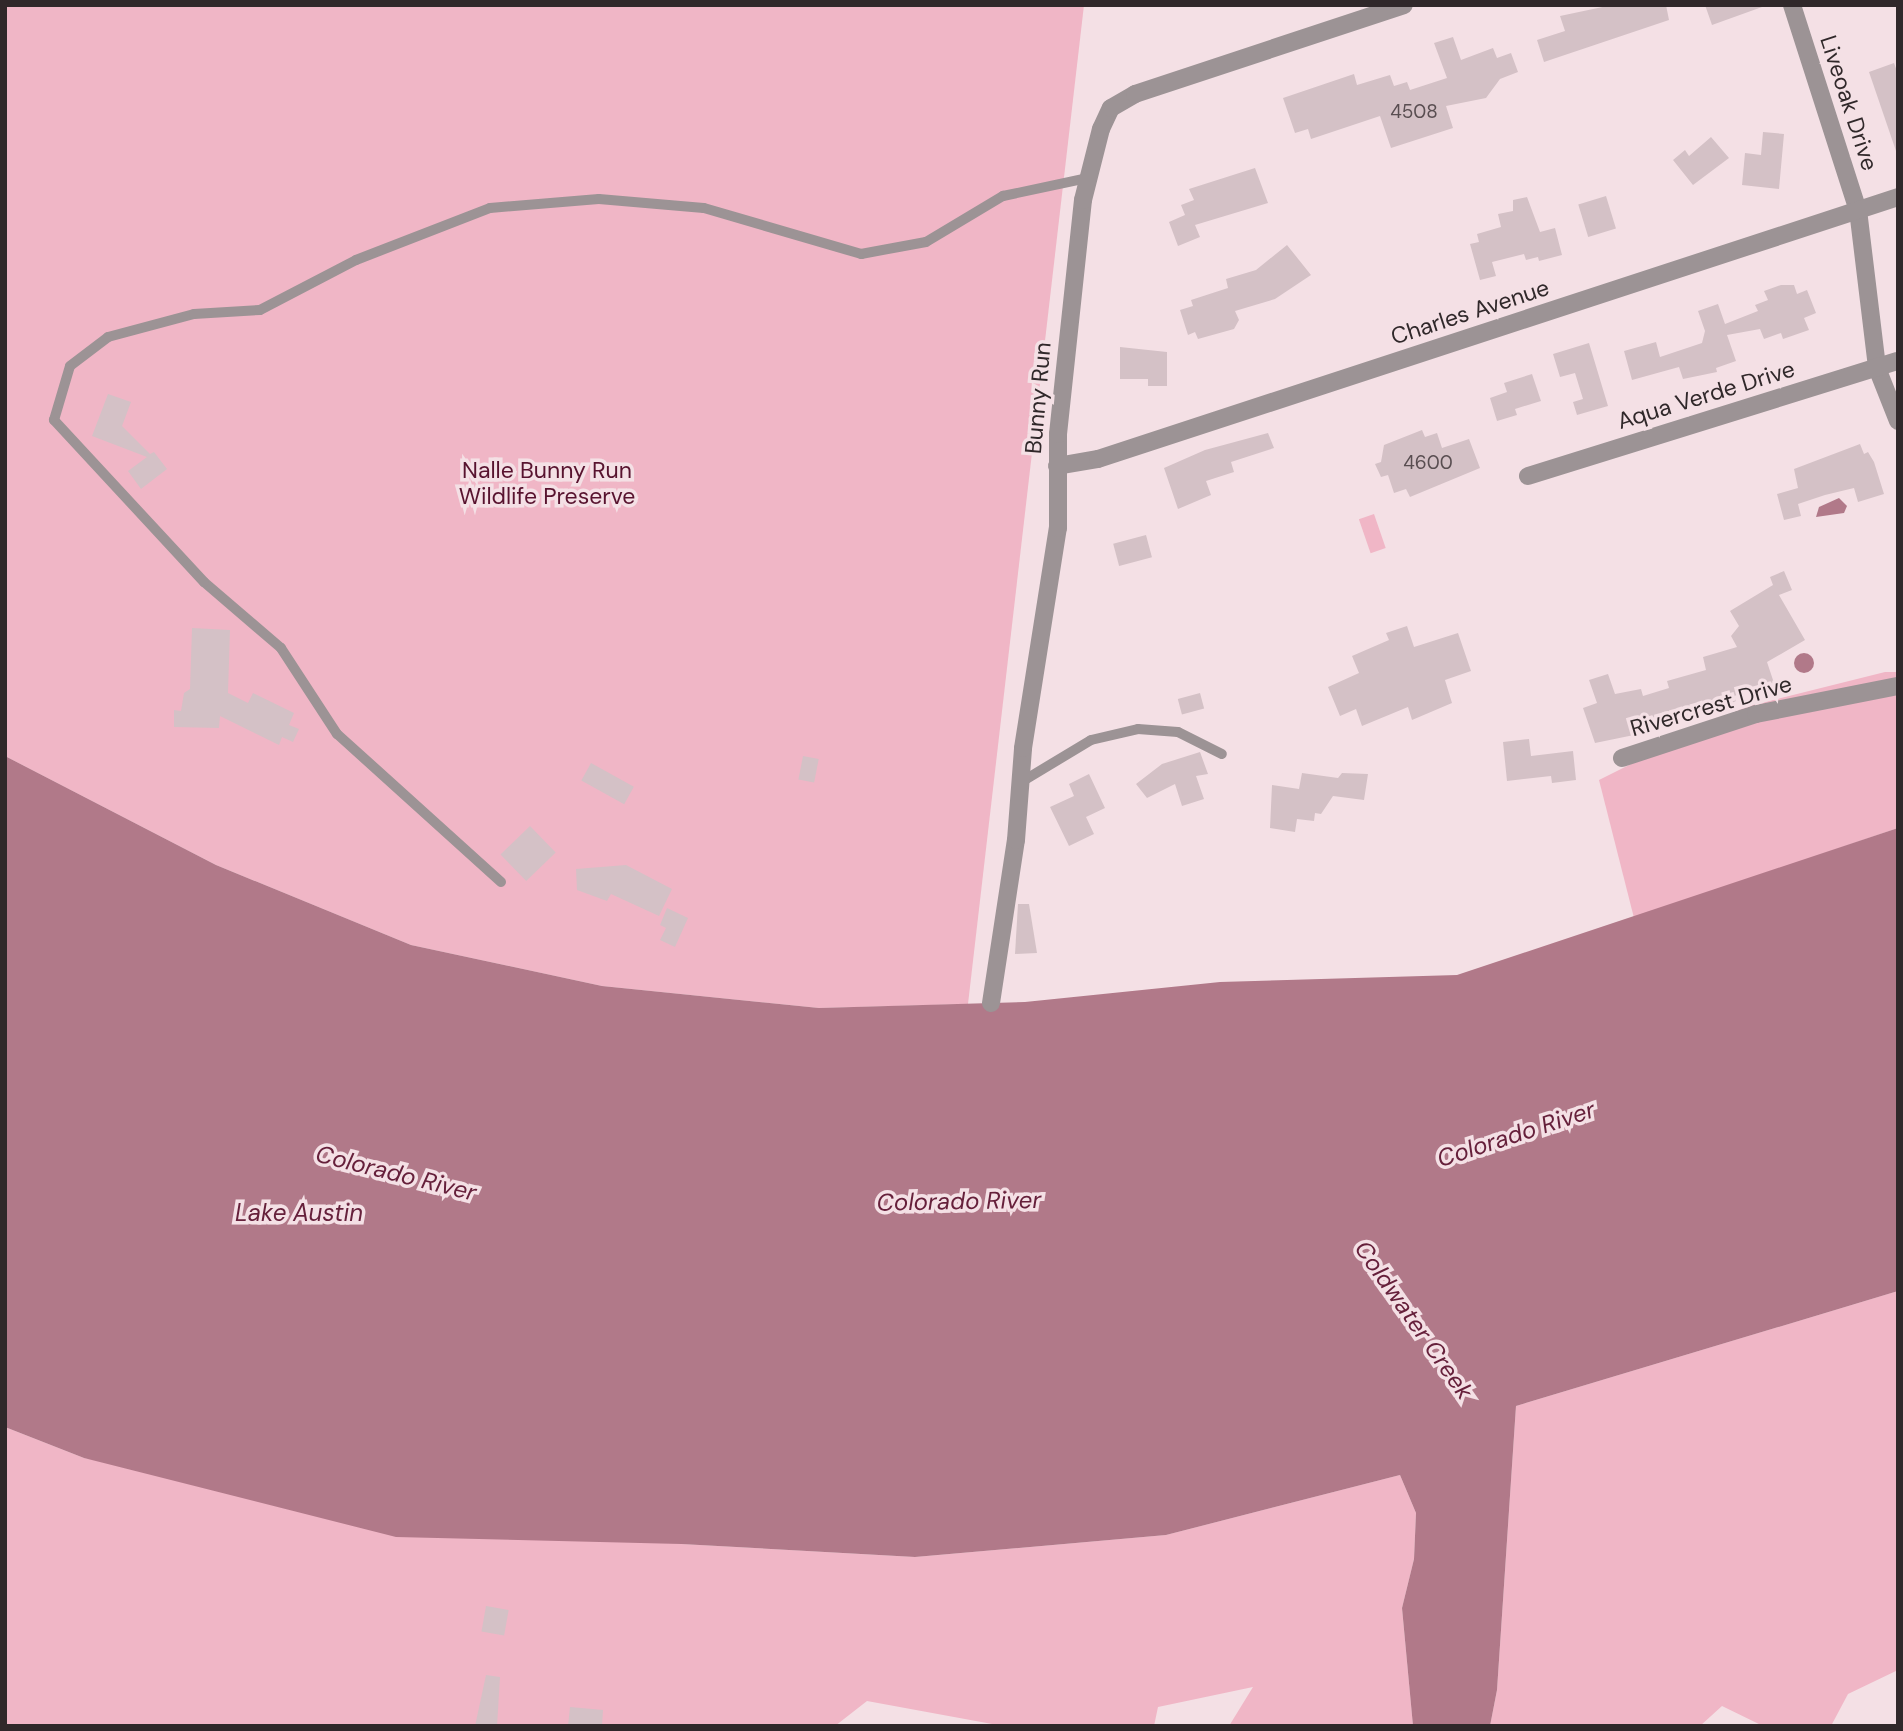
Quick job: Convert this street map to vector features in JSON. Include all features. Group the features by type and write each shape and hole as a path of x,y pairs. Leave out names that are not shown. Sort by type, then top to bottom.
{"street":[{"name":"Bunny Run","path":"991,1003 1023,781 1023,748 1058,528 1057,466 1088,178 1111,108 1135,94 1404,5"},
{"name":"Liveoak Drive","path":"1792,5 1858,210 1877,368 1898,421"},
{"name":"Charles Avenue","path":"1057,466 1098,459 1898,197"},
{"name":"Aqua Verde Drive","path":"1528,476 1898,361"},
{"name":"Rivercrest Drive","path":"1622,758 1756,714 1898,686"}],"lane":[{"path":"501,882 337,734 281,648 204,582 54,420 70,366 108,337 194,314 260,310 356,260 491,208 599,199 704,208 861,254 926,242 1003,196 1088,178"},
{"path":"1023,781 1091,740 1138,729 1178,732 1222,754"}],"green space":[{"name":"Nalle Bunny Run Wildlife Preserve","path":"5,5 1084,5 968,1004 819,1008 602,986 411,945 216,865 5,756"},
{"path":"1374,514 1386,548 1371,553 1359,519"},
{"path":"1885,672 1898,672 1898,828 1634,918 1599,780 1745,707"},
{"path":"1898,1291 1898,1670 1848,1694 1831,1726 1763,1726 1722,1706 1700,1726 1490,1726 1497,1690 1516,1406"},
{"path":"5,1427 84,1458 681,1544 915,1557 1166,1535 1400,1475 1416,1513 1414,1559 1402,1608 1413,1726 1229,1726 1253,1687 1158,1707 1154,1726 1003,1726 867,1701 835,1726 5,1726"}],"water":[{"path":"1839,498 1847,506 1844,513 1816,517 1819,507"},
{"path":"1804,653 1811,656 1814,663 1811,670 1804,673 1797,670 1794,663 1797,656"},
{"name":"Lake Austin","path":"5,756 216,865 411,945 602,986 819,1008 1025,1002 1220,982 1457,975 1898,828 1898,1291 1516,1406 1497,1690 1490,1726 1413,1726 1402,1608 1414,1559 1416,1513 1400,1475 1166,1535 915,1557 681,1544 396,1537 84,1458 5,1427"}],"building":[{"path":"1612,5 1666,5 1669,20 1544,62 1537,40 1565,31 1560,16"},
{"path":"1705,5 1762,5 1762,7 1712,25"},
{"path":"1453,37 1461,60 1493,48 1497,58 1511,53 1518,72 1500,79 1486,98 1446,106 1453,128 1391,148 1380,116 1311,139 1308,129 1295,133 1283,98 1354,74 1357,85 1390,75 1394,86 1407,82 1410,90 1447,78 1434,43"},
{"path":"1894,63 1898,74 1896,151 1869,72"},
{"path":"1763,132 1784,134 1779,189 1742,185 1745,153 1761,155"},
{"path":"1711,137 1729,158 1693,185 1673,160 1685,150 1689,156"},
{"path":"1255,168 1268,203 1195,225 1200,237 1178,246 1169,222 1185,215 1181,205 1194,200 1189,189"},
{"path":"1606,196 1616,229 1588,237 1578,204"},
{"path":"1527,197 1540,232 1555,228 1562,255 1539,261 1538,257 1526,260 1524,254 1492,262 1496,276 1480,280 1470,244 1479,242 1477,234 1501,227 1498,214 1513,211 1513,200"},
{"path":"1287,245 1311,275 1275,299 1235,311 1239,320 1234,329 1198,339 1195,332 1188,335 1180,310 1193,306 1191,300 1228,288 1226,279 1256,270"},
{"path":"1781,285 1794,285 1797,294 1807,290 1816,313 1804,318 1809,330 1783,339 1781,333 1764,339 1760,329 1727,335 1736,361 1716,368 1717,372 1683,379 1679,367 1632,380 1624,351 1656,342 1660,357 1702,343 1705,331 1698,311 1718,304 1725,324 1758,311 1755,305 1768,300 1764,291"},
{"path":"1589,343 1608,406 1577,415 1573,402 1583,399 1575,373 1560,377 1553,354"},
{"path":"1120,347 1167,352 1167,386 1148,386 1148,379 1120,379"},
{"path":"1532,374 1541,401 1515,409 1517,415 1497,421 1490,398 1507,392 1504,383"},
{"path":"108,394 131,402 122,426 150,454 154,452 167,469 141,489 128,471 147,457 92,436"},
{"path":"1422,430 1425,437 1437,433 1442,448 1469,439 1480,468 1410,497 1406,489 1394,493 1388,475 1381,477 1375,464 1381,462 1384,445"},
{"path":"1268,433 1274,448 1231,462 1234,472 1206,481 1211,495 1178,509 1164,468 1205,450"},
{"path":"1860,444 1864,454 1868,452 1874,462 1884,494 1858,502 1854,488 1825,495 1798,504 1801,516 1784,520 1777,494 1798,488 1794,469"},
{"path":"1146,535 1152,557 1119,566 1113,544"},
{"path":"1784,571 1792,590 1779,595 1805,640 1767,662 1774,683 1734,696 1736,701 1717,710 1687,719 1676,712 1632,727 1634,735 1595,743 1583,708 1597,703 1589,680 1608,674 1615,694 1641,689 1643,696 1669,688 1667,681 1706,670 1703,657 1737,647 1731,636 1739,626 1730,611 1773,585 1770,577"},
{"path":"1407,626 1414,647 1458,633 1471,671 1445,680 1452,703 1412,720 1408,707 1362,726 1356,709 1340,716 1328,687 1359,673 1352,656 1389,640 1386,633"},
{"path":"192,628 230,630 228,693 248,703 253,693 294,713 289,725 299,729 293,742 282,737 279,745 220,716 219,728 174,727 174,710 181,711 184,693 190,689"},
{"path":"1200,693 1204,708 1182,714 1178,699"},
{"path":"1529,739 1531,756 1573,751 1576,780 1552,783 1551,776 1507,781 1503,742"},
{"path":"1200,752 1208,774 1196,776 1204,799 1182,806 1175,784 1147,798 1136,784 1162,764"},
{"path":"803,756 819,759 814,783 798,780"},
{"path":"591,763 634,787 624,804 581,780"},
{"path":"1302,773 1338,778 1342,773 1368,774 1364,800 1333,796 1321,814 1315,813 1314,821 1297,819 1295,832 1270,828 1272,785 1299,789"},
{"path":"1089,774 1105,808 1086,817 1094,834 1069,846 1050,807 1074,796 1069,784"},
{"path":"530,826 556,853 526,881 501,854"},
{"path":"626,865 672,889 659,916 611,894 607,901 577,890 576,869"},
{"path":"1018,904 1029,904 1037,953 1015,954"},
{"path":"667,908 688,918 675,947 660,940 666,928 660,925"},
{"path":"486,1606 509,1610 504,1636 481,1632"},
{"path":"486,1675 500,1677 497,1726 475,1726"},
{"path":"570,1707 603,1710 602,1726 568,1726"}],"water label":[{"name":"Colorado River","path":"1516,1134"},
{"name":"Colorado River","path":"396,1173"},
{"name":"Colorado River","path":"959,1201"},
{"name":"Coldwater Creek","path":"1414,1320"}]}
